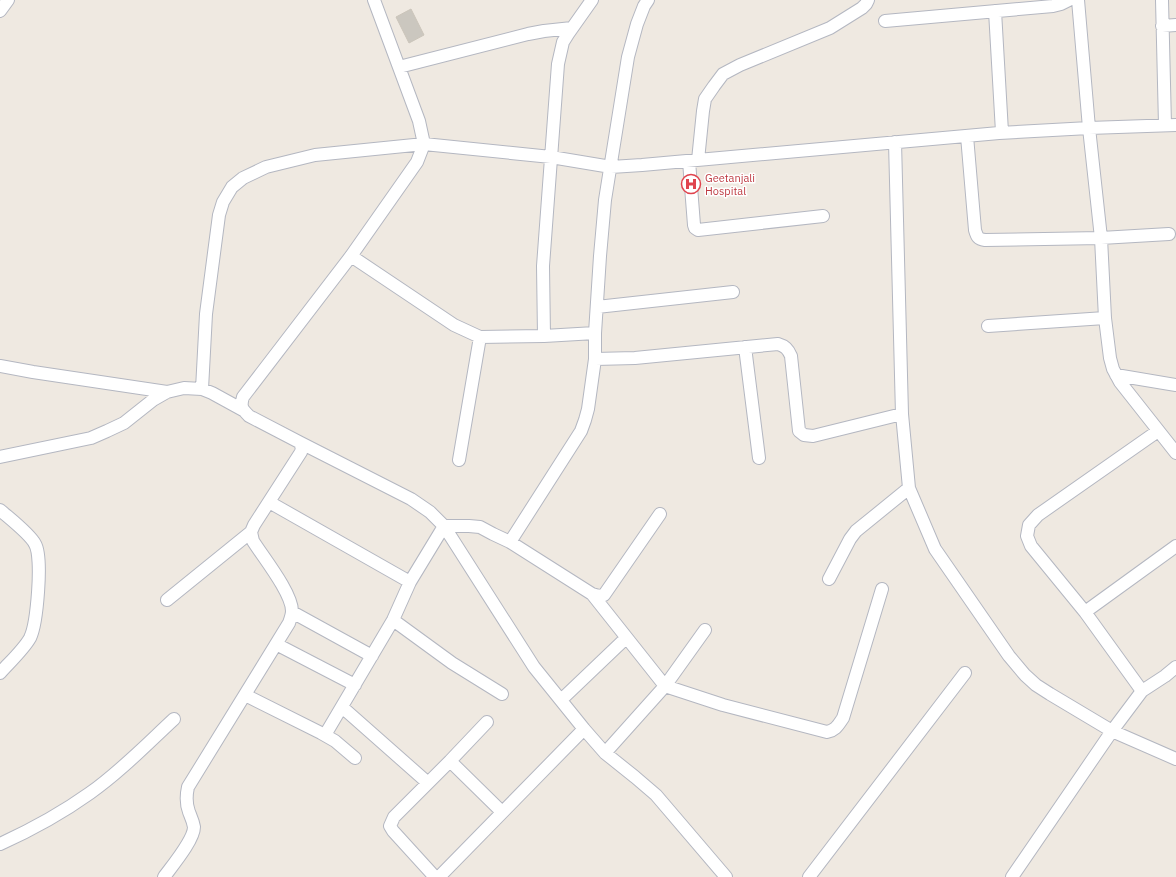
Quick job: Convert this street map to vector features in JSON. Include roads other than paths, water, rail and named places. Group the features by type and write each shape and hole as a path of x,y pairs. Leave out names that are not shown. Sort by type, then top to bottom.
{"street":[{"path":"0,11 8,0"},
{"path":"243,410 241,404 243,397 351,256 417,162 424,144 419,121 374,0"},
{"path":"510,542 581,431 585,420 595,358 595,333 605,200 628,57 637,24 648,0"},
{"path":"823,216 698,230 695,228 694,161 705,99 723,74 740,64 830,28 862,8 868,0"},
{"path":"885,20 1053,6 1069,0"},
{"path":"1078,0 1089,128 1101,238 1105,318 1110,358 1116,375 1176,453"},
{"path":"202,389 206,314 219,215 223,202 232,187 243,178 266,167 315,155 424,144 551,157 611,166 642,166 1002,132 1170,125 1162,26 1162,0"},
{"path":"544,336 543,266 558,64 564,42 589,1"},
{"path":"995,11 1002,132"},
{"path":"1162,26 1176,25"},
{"path":"399,67 528,34 572,28"},
{"path":"967,136 975,230 979,239 1101,238 1169,234"},
{"path":"895,142 902,414 909,488 934,549 1009,656 1025,675 1036,685 1112,731 1176,759"},
{"path":"351,256 454,325 480,336 544,336 595,333"},
{"path":"597,307 733,292"},
{"path":"988,326 1105,318"},
{"path":"459,460 480,336"},
{"path":"595,358 634,358 778,344 788,350 791,356 799,431 804,436 813,436 902,414"},
{"path":"745,347 759,458"},
{"path":"0,366 167,392"},
{"path":"1116,375 1176,385"},
{"path":"0,457 91,438 124,423 153,400 167,392 184,388 202,389 243,410 249,416 410,498 430,512 444,526 534,667 584,729 605,753 656,795 726,877"},
{"path":"1142,690 1085,612 1031,546 1027,536 1029,525 1038,515 1158,431"},
{"path":"164,877 192,836 194,828 186,795 188,787 289,623 292,612 290,600 253,541 252,532 254,525 301,452 302,447 299,442"},
{"path":"829,578 856,530 909,488"},
{"path":"269,502 410,582"},
{"path":"0,510 35,544 39,563 33,629 29,639 0,673"},
{"path":"444,526 469,526 480,528 510,542 592,594 599,596 604,595 660,514"},
{"path":"325,735 392,620 410,582 444,526"},
{"path":"167,600 252,532"},
{"path":"1085,612 1176,546"},
{"path":"592,594 665,686 723,705 827,732 837,727 842,718 882,589"},
{"path":"292,612 372,656"},
{"path":"392,620 452,663 502,694"},
{"path":"605,753 665,686 705,630"},
{"path":"561,700 626,638"},
{"path":"276,644 355,685"},
{"path":"1012,877 1112,731 1142,690 1165,676 1176,667"},
{"path":"809,877 965,673"},
{"path":"245,695 325,735 335,741 355,758"},
{"path":"342,707 428,783"},
{"path":"0,844 58,814 91,793 129,761 174,719"},
{"path":"486,722 450,761 394,817 390,826 434,876 438,877 442,874 584,729"},
{"path":"450,761 502,812"}],"place":[{"name":"Geetanjali Hospital","path":"691,184"}]}
